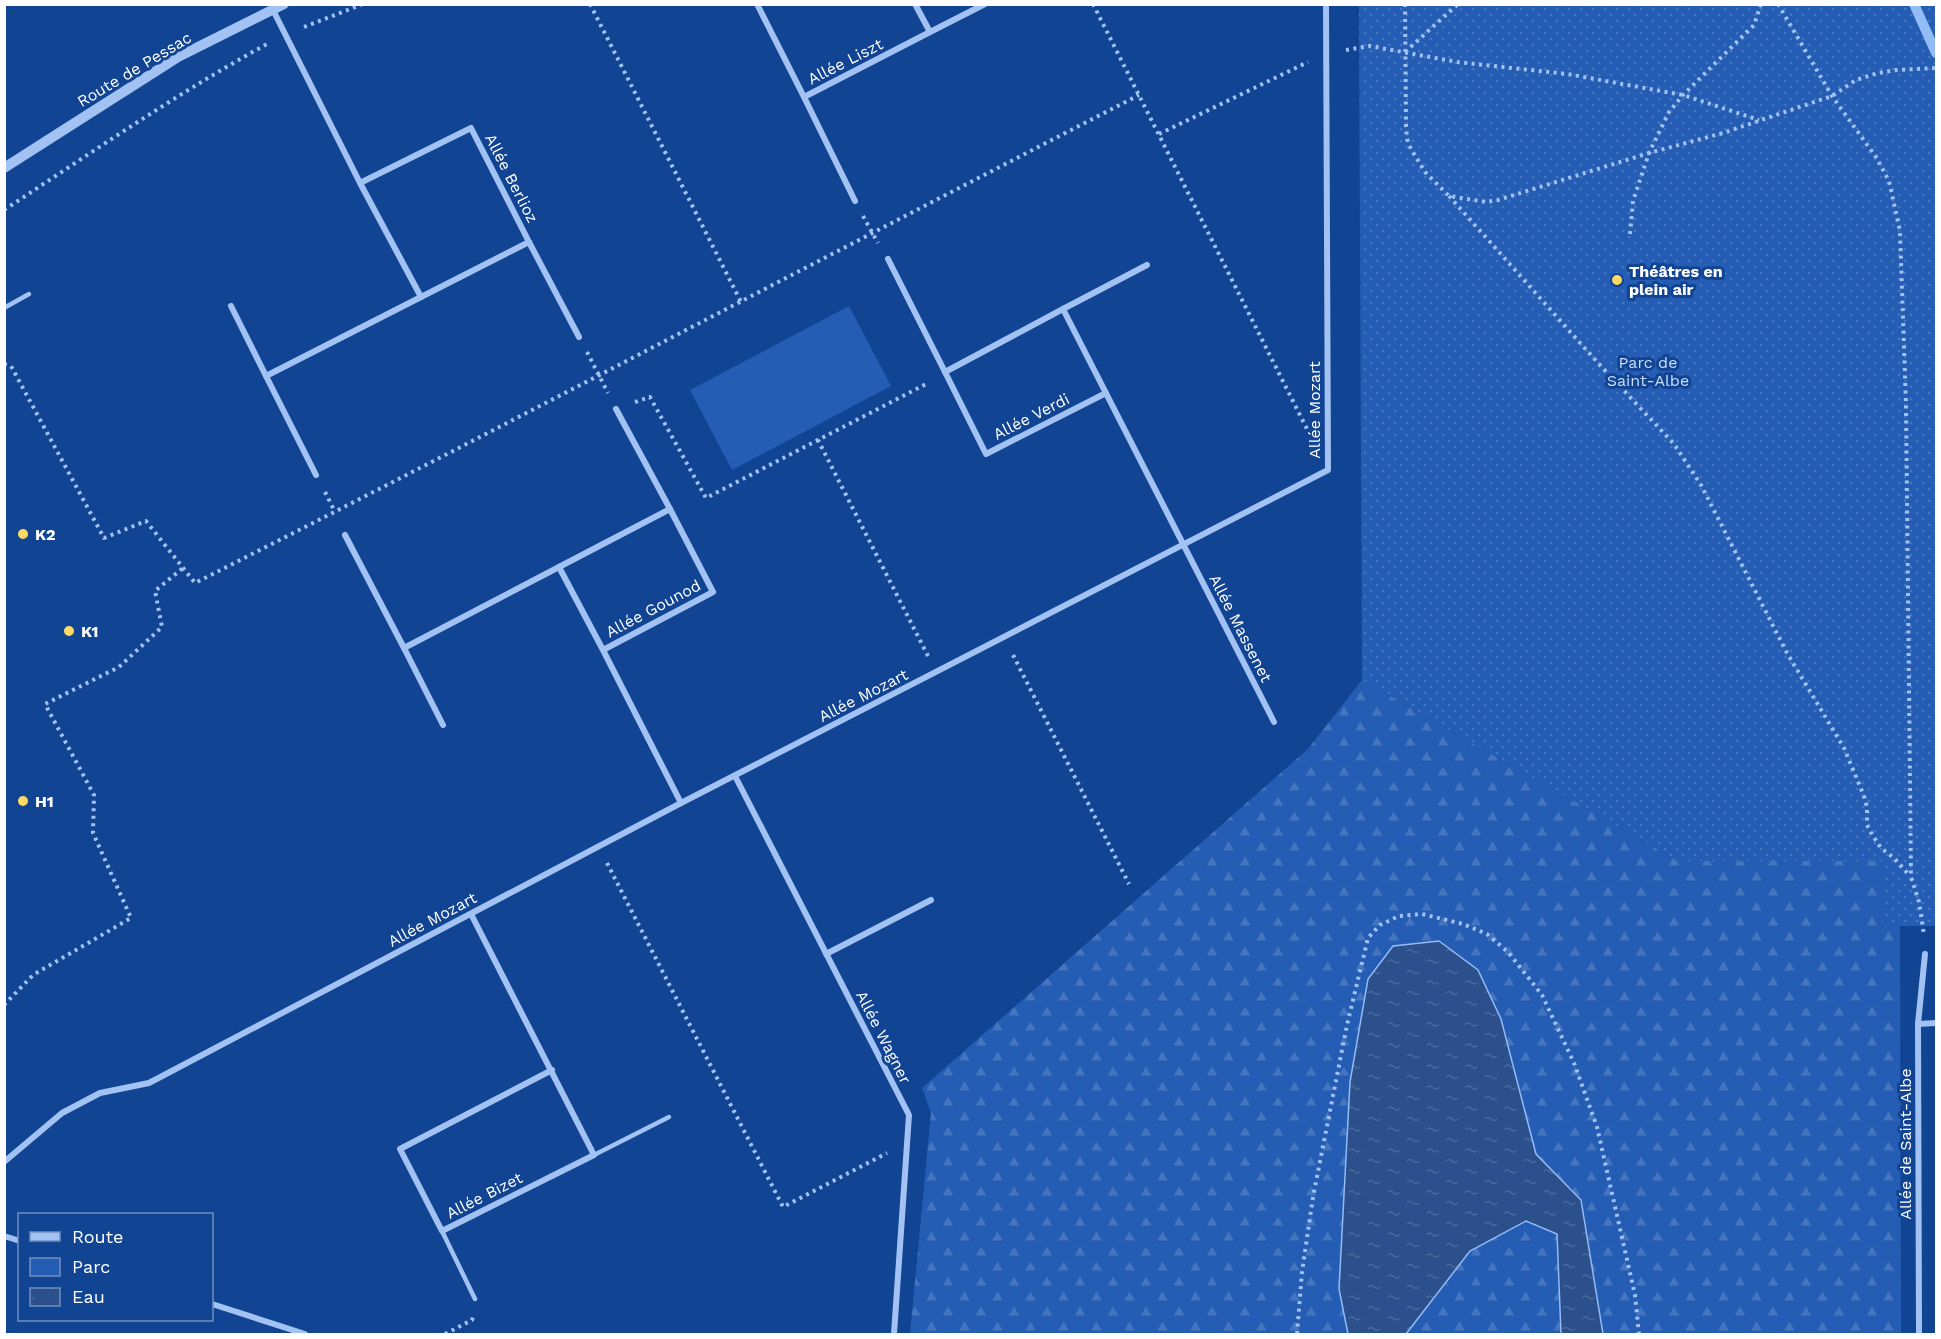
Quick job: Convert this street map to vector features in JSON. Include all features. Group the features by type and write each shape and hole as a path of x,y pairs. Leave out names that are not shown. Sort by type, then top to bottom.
{"street":[{"name":"Route de Pessac","path":"4,168 178,57 285,4"},
{"name":"Allée Liszt","path":"757,4 804,97 985,4"},
{"path":"915,4 930,32"},
{"name":"Allée Mozart","path":"4,1162 62,1113 100,1093 149,1083 599,846 1185,546 1328,470 1326,4"},
{"path":"273,10 360,183 421,297"},
{"path":"804,97 855,201"},
{"name":"Allée Berlioz","path":"266,375 529,242 471,128 360,183"},
{"path":"529,242 579,337"},
{"name":"Allée Verdi","path":"888,259 986,454 1106,393"},
{"path":"945,372 1147,265"},
{"path":"231,306 316,475"},
{"path":"1063,309 1185,546"},
{"path":"404,648 670,509 616,409"},
{"name":"Allée Gounod","path":"603,650 712,592 670,509"},
{"path":"345,535 443,726"},
{"name":"Allée Massenet","path":"1185,546 1274,723"},
{"name":"Allée Gounod","path":"559,567 681,804"},
{"name":"Allée Wagner","path":"735,776 909,1115 894,1335"},
{"path":"826,954 931,900"},
{"path":"471,914 594,1155"},
{"name":"Allée de Saint-Albe","path":"1919,1335 1918,1024 1925,954"},
{"path":"1918,1024 1936,1023"},
{"name":"Allée Bizet","path":"552,1070 400,1149 442,1232 594,1155"},
{"path":"213,1304 305,1335"}],"lane":[{"path":"4,308 29,294"},
{"path":"594,1155 669,1117"},
{"path":"442,1232 475,1299"}],"path":[{"path":"4,210 199,82 284,34 363,4"},
{"path":"590,4 741,302"},
{"path":"1093,4 1328,470"},
{"path":"1405,4 1407,139 1425,172 1487,237 1688,462 1787,653 1844,748 1864,796 1867,807 1867,825 1881,848 1894,858 1911,877"},
{"path":"1405,52 1458,4"},
{"path":"1630,234 1633,201 1649,153 1669,112 1683,94 1754,25 1761,4"},
{"path":"1778,4 1832,96 1876,157 1889,181 1900,231 1906,405 1911,877 1921,910 1925,954"},
{"path":"1159,134 1326,52 1370,46 1457,62 1567,74 1683,94 1760,120"},
{"path":"1449,196 1486,202 1497,201 1649,153 1724,133 1832,96 1856,80 1887,72 1936,68"},
{"path":"4,364 11,366 104,538 146,521 195,583 600,377 1139,95"},
{"path":"855,201 888,259"},
{"path":"579,337 616,409 650,397 706,498 928,383 923,373"},
{"path":"818,440 936,673"},
{"path":"316,475 345,535"},
{"path":"4,1005 33,975 131,918 93,833 94,795 45,704 119,667 162,627 155,591 183,568"},
{"path":"1005,638 1129,884"},
{"path":"599,846 783,1207 907,1143"},
{"path":"1297,1335 1302,1272 1313,1197 1347,1025 1368,938 1380,926 1399,916 1422,914 1463,924 1487,933 1508,952 1542,995 1574,1063 1597,1127 1635,1295 1639,1335"},
{"path":"445,1335 472,1320 475,1299"}],"green space":[{"name":"Parc de Saint-Albe","path":"1359,5 1936,5 1936,926 1881,926 1883,861 1678,861 1362,680"},
{"path":"849,306 891,386 732,470 690,390"},
{"path":"1362,680 1678,861 1884,861 1881,926 1900,926 1901,1334 1603,1334 1581,1200 1536,1154 1501,1019 1368,979 1350,1082 1339,1289 1348,1334 910,1334 931,1113 922,1088 1308,749"},
{"path":"1526,1221 1557,1234 1561,1334 1406,1334 1470,1251"}],"water":[{"path":"1439,941 1478,970 1501,1019 1536,1154 1581,1200 1603,1334 1561,1334 1557,1234 1526,1221 1470,1251 1406,1334 1348,1334 1339,1289 1350,1082 1368,979 1393,946"}],"waterway":[{"path":"1914,4 1936,53"}],"place":[{"name":"Théâtres en plein air","path":"1617,280"},
{"name":"K2","path":"23,534"},
{"name":"K1","path":"69,631"},
{"name":"H1","path":"23,801"}]}
